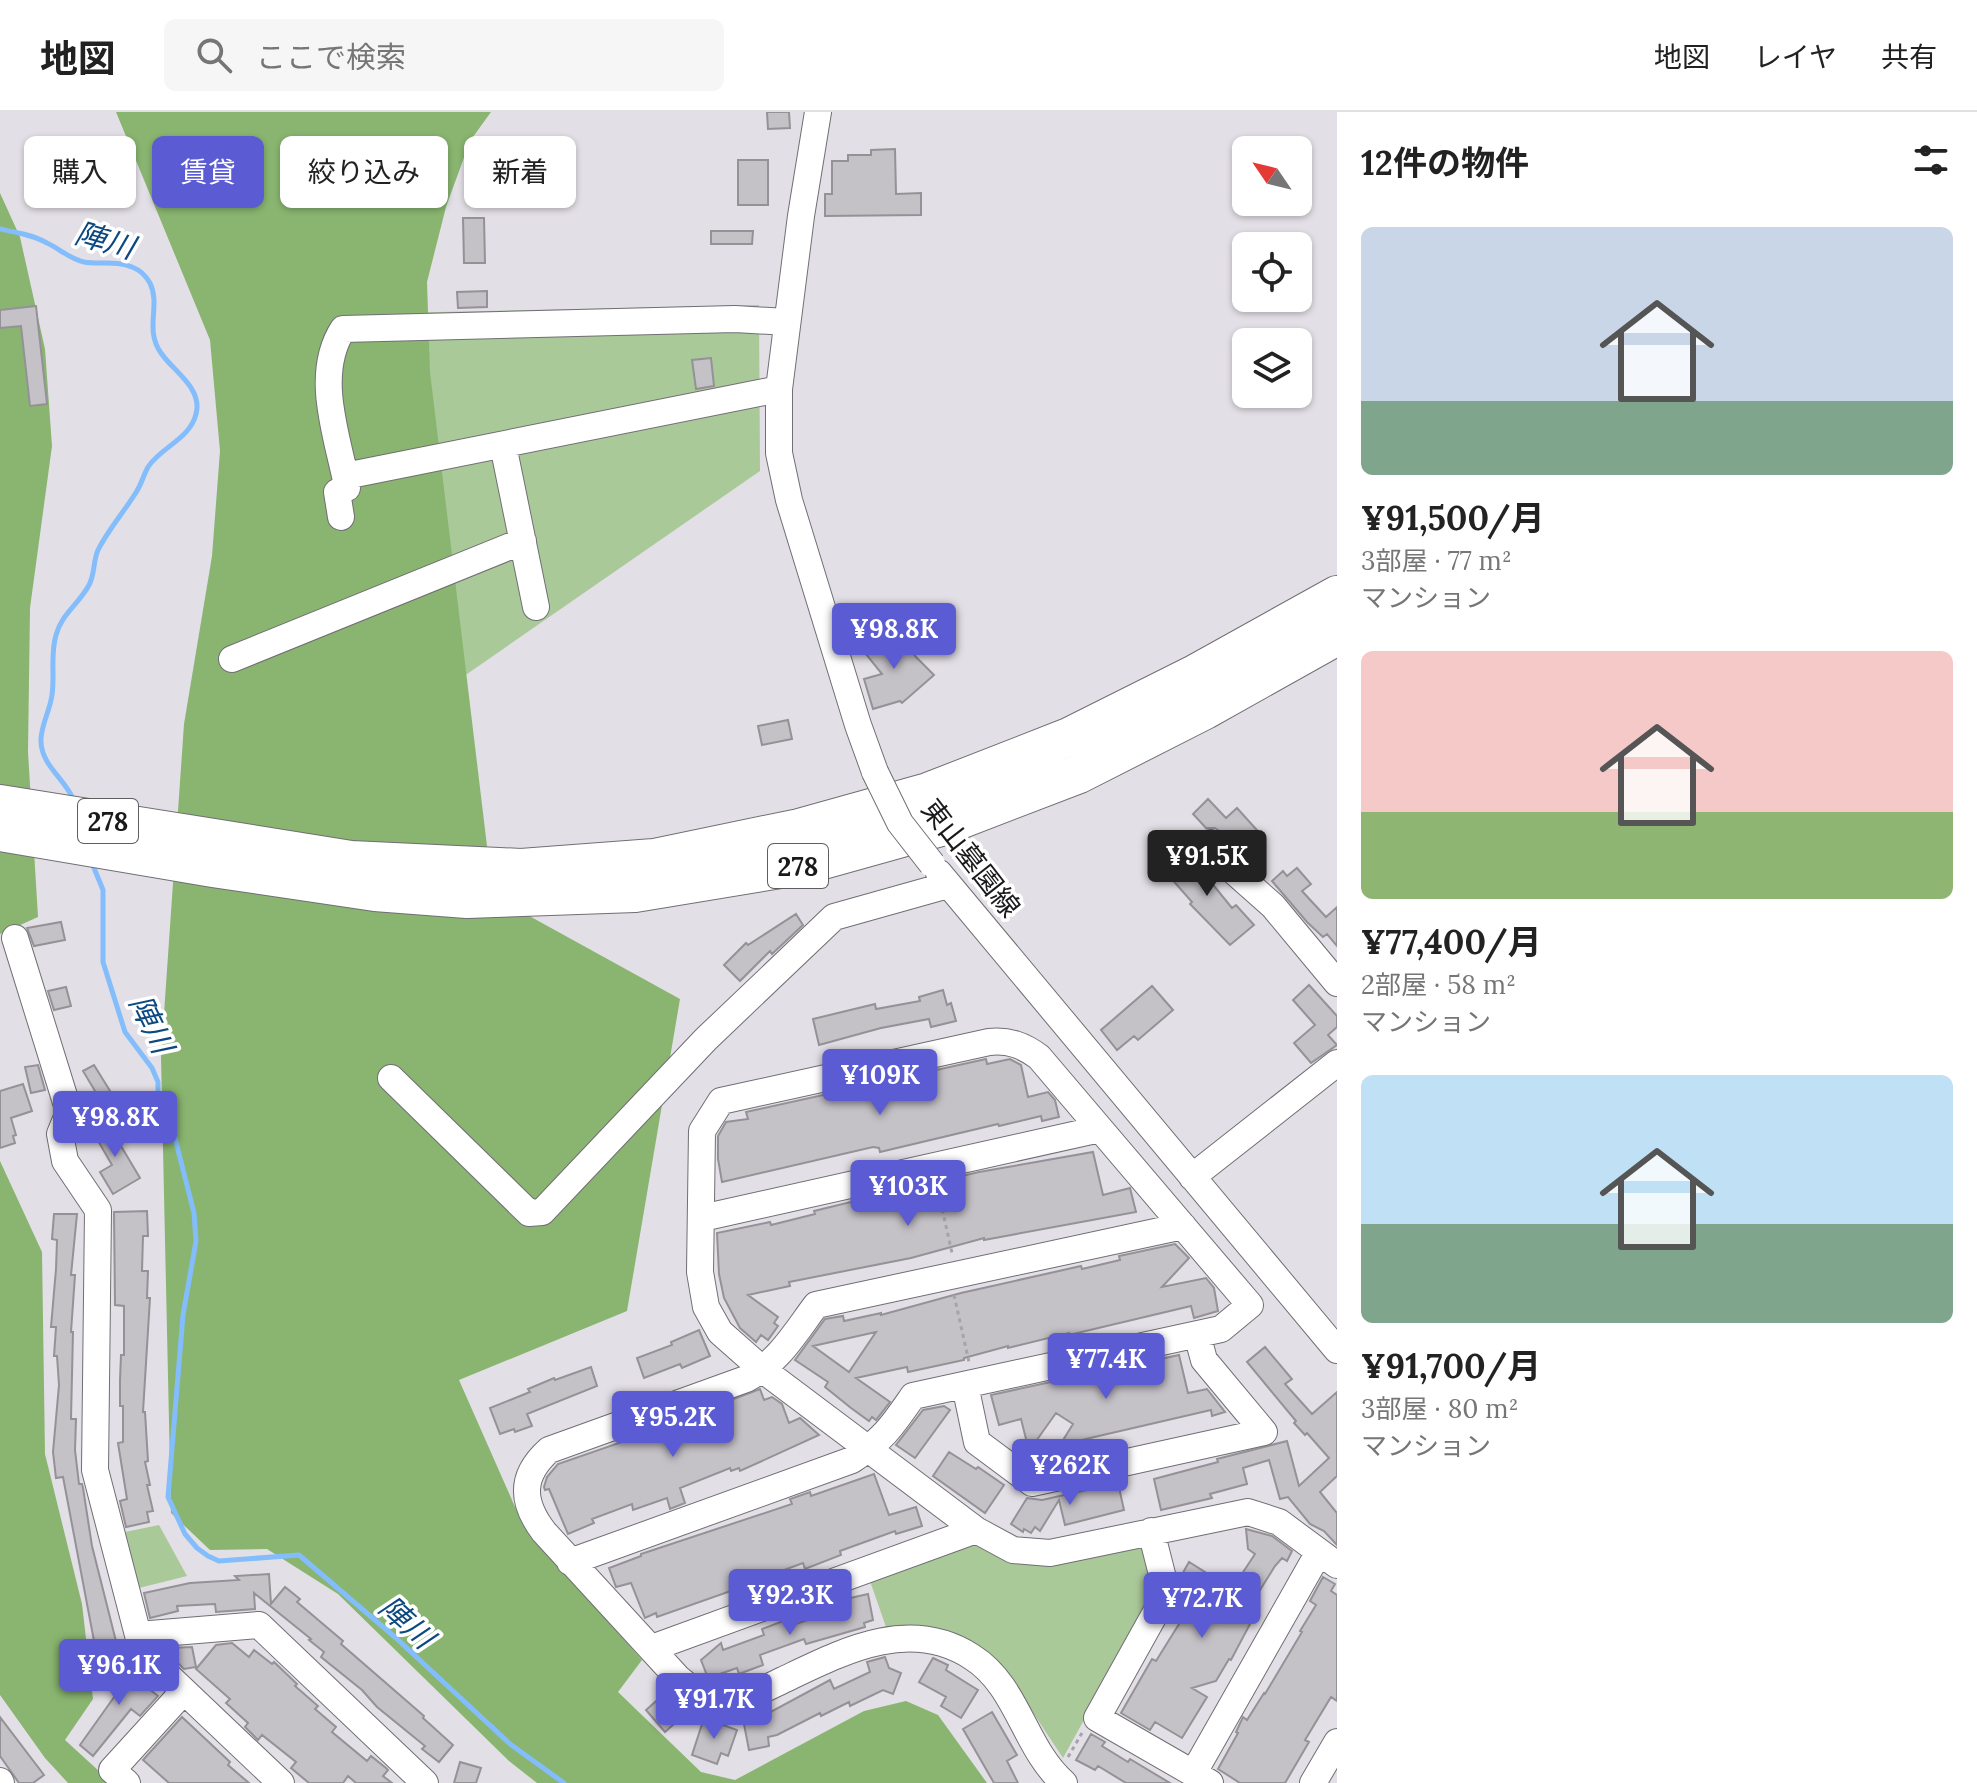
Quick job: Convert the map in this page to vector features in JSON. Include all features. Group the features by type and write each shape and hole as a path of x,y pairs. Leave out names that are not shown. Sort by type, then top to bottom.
{"highway":[{"name":"278","path":"0,832 215,853 521,868 654,858 799,828 928,792 1069,737 1193,675 1337,595"},
{"name":"278","path":"0,804 375,892 467,899 635,893 805,865 941,827 1079,774 1205,710 1337,636"}],"street":[{"name":"東山墓園線","path":"818,112 779,389 779,453 789,500 875,772 900,823 948,885 1337,1350"},
{"path":"341,517 337,492 347,488 329,402 333,344 343,329 735,319 787,322"},
{"path":"345,476 779,389"},
{"path":"503,445 536,607"},
{"path":"232,659 523,541"},
{"path":"1210,843 1229,867 1273,906 1337,983"},
{"path":"391,1078 529,1213 542,1212 706,1039 834,917 948,885"},
{"path":"15,938 69,1112 60,1134 65,1161 98,1210 95,1470 138,1635 146,1655 281,1783"},
{"path":"570,1562 852,1460 869,1449 886,1435 913,1396 1221,1329 1250,1305 1039,1057 1029,1049 1005,1041 721,1101 702,1131 700,1272 706,1307 720,1332 763,1370 869,1449 976,1530 1002,1547 1037,1553 1248,1512 1279,1522 1328,1558 1202,1778 1097,1718 1166,1590 1151,1531"},
{"path":"1192,1177 1337,1063"},
{"path":"702,1218 1100,1129"},
{"path":"1064,1774 1046,1765 995,1678 972,1656 946,1644 894,1638 855,1646 745,1697 709,1698 687,1686 544,1532 529,1510 528,1484 531,1472 549,1450 746,1379 763,1370 778,1356 816,1305 1183,1226"},
{"path":"969,1384 977,1442 1032,1483 1264,1432 1204,1360 1197,1334"},
{"path":"652,1648 976,1530"},
{"path":"138,1635 259,1625 425,1783"},
{"path":"127,1783 112,1770 184,1691"},
{"path":"1313,1783 1337,1742"}],"path":[{"path":"933,1167 969,1384"},
{"path":"1064,1774 1088,1723 1097,1718"}],"green space":[{"path":"116,112 491,112 474,136 464,136 464,158 448,202 448,136 280,136 280,208 446,208 427,282 430,372 493,896 680,999 627,1311 459,1380 523,1525 642,1660 618,1692 701,1772 735,1780 864,1711 906,1701 938,1715 987,1783 537,1783 509,1761 338,1594 267,1549 210,1550 171,1513 161,1057 184,724 212,556 220,451 210,340 156,208 264,208 264,136 152,136 152,199 136,161 136,136 126,136"},
{"path":"0,193 20,237 45,349 52,446 30,608 28,752 38,917 0,934"},
{"path":"759,305 760,471 278,805 343,314"},
{"path":"0,1161 42,1252 45,1454 82,1604 93,1699 65,1740 112,1783 68,1783 45,1758 0,1695"},
{"path":"159,1525 187,1576 139,1588 125,1532"},
{"path":"967,1545 1136,1545 1147,1552 1155,1591 1063,1758 1012,1681 932,1629 886,1627 870,1581"}],"building":[{"path":"767,112 789,112 790,128 768,129"},
{"path":"895,149 896,194 921,193 921,215 825,216 825,194 832,194 832,161 848,161 848,155 871,155 871,150"},
{"path":"738,160 768,160 768,205 738,205"},
{"path":"463,218 484,218 485,263 464,263"},
{"path":"711,231 753,231 752,244 711,244"},
{"path":"487,291 487,307 458,308 457,292"},
{"path":"36,306 47,404 30,406 21,326 0,328 0,310"},
{"path":"711,358 714,386 696,389 692,360"},
{"path":"893,627 934,675 902,703 873,709 864,679 882,674 865,653"},
{"path":"788,720 792,739 762,745 758,726"},
{"path":"1208,799 1226,818 1237,808 1264,838 1242,858 1222,833 1215,828 1206,828 1193,814"},
{"path":"1184,849 1232,908 1236,905 1254,925 1230,945 1190,904 1192,902 1162,868"},
{"path":"1297,868 1311,884 1302,891 1326,917 1337,907 1337,946 1327,934 1323,937 1307,922 1272,881 1283,871 1287,876"},
{"path":"796,914 803,925 772,954 770,951 740,981 724,965 746,943 748,945"},
{"path":"61,922 65,940 34,946 27,928"},
{"path":"1309,985 1337,1016 1337,1027 1328,1035 1337,1045 1311,1063 1294,1043 1315,1025 1293,1000"},
{"path":"1152,986 1173,1010 1138,1040 1134,1036 1117,1050 1101,1030"},
{"path":"66,987 71,1006 54,1010 48,991"},
{"path":"943,990 956,1021 931,1027 929,1019 819,1045 813,1019 875,1004 876,1009 920,1001 919,997"},
{"path":"986,1059 987,1064 1010,1059 1021,1065 1028,1097 1048,1092 1055,1100 1059,1117 1042,1121 1041,1116 998,1124 880,1152 879,1148 873,1147 722,1182 718,1136 726,1122 748,1119 746,1112"},
{"path":"38,1065 45,1090 31,1093 25,1067"},
{"path":"94,1065 115,1099 104,1106 83,1071"},
{"path":"23,1084 32,1111 11,1118 15,1143 0,1148 0,1091"},
{"path":"112,1120 123,1139 118,1141 140,1178 113,1194 100,1172 112,1165 93,1132"},
{"path":"1093,1152 1103,1195 1130,1188 1136,1212 984,1238 911,1258 789,1282 790,1286 748,1295 778,1317 774,1323 778,1326 768,1340 761,1335 756,1342 740,1328 724,1298 719,1274 717,1233 770,1222 771,1225 896,1191 897,1196 950,1185 949,1179 979,1172"},
{"path":"147,1211 148,1236 143,1236 142,1271 148,1271 147,1298 150,1298 143,1412 148,1461 145,1462 150,1485 147,1485 153,1511 147,1512 149,1522 126,1527 120,1501 127,1499 118,1443 123,1442 120,1380 121,1355 124,1355 124,1306 115,1305 114,1212"},
{"path":"54,1214 77,1214 71,1275 75,1275 71,1332 71,1419 76,1419 75,1450 79,1484 83,1488 92,1546 120,1657 98,1662 63,1477 56,1478 53,1452 59,1385 57,1356 54,1356 56,1327 51,1327 57,1240 52,1239"},
{"path":"1175,1244 1189,1258 1162,1287 1206,1278 1214,1288 1218,1311 1194,1318 1191,1306 1008,1346 964,1360 908,1372 907,1367 856,1378 890,1402 876,1420 872,1417 869,1421 825,1387 828,1382 795,1360 825,1319 843,1316 844,1321 881,1315 961,1293 1120,1260 1119,1256","holes":["876,1332 849,1372 813,1346"]},
{"path":"699,1330 710,1356 682,1368 680,1364 644,1378 637,1358 672,1345 671,1342"},
{"path":"1265,1347 1292,1379 1285,1384 1312,1414 1337,1392 1337,1476 1320,1492 1337,1513 1337,1545 1324,1531 1310,1524 1288,1497 1280,1499 1269,1460 1243,1468 1247,1484 1210,1494 1212,1498 1161,1510 1154,1479 1218,1462 1217,1459 1287,1441 1299,1486 1329,1458 1294,1423 1296,1421 1247,1362"},
{"path":"1179,1355 1188,1393 1207,1389 1225,1412 1212,1416 1211,1410 1060,1445 1073,1424 1056,1413 1029,1451 1021,1419 999,1425 991,1395 1119,1371 1118,1368"},
{"path":"591,1367 597,1386 527,1414 532,1426 500,1434 490,1408 530,1392 528,1389 554,1378"},
{"path":"760,1389 764,1400 772,1397 782,1404 789,1423 800,1418 819,1435 740,1471 739,1468 731,1471 730,1468 680,1488 685,1503 670,1509 667,1498 633,1510 632,1504 592,1519 594,1523 568,1534 549,1489 545,1490 544,1487 547,1477 558,1464 674,1424"},
{"path":"944,1406 950,1410 915,1458 896,1445 923,1410"},
{"path":"949,1452 1004,1485 985,1513 933,1476"},
{"path":"874,1474 889,1515 916,1507 922,1526 896,1534 895,1531 840,1551 841,1555 805,1569 803,1563 657,1617 656,1613 645,1618 631,1583 616,1587 609,1568 641,1554 792,1504 790,1499 810,1492 811,1496"},
{"path":"1118,1483 1124,1510 1065,1525 1059,1500 1040,1531 1035,1527 1031,1533 1024,1529 1023,1532 1011,1524 1027,1498 1042,1500"},
{"path":"1246,1529 1272,1536 1292,1551 1287,1561 1282,1558 1275,1566 1255,1598 1255,1604 1259,1607 1231,1660 1216,1681 1192,1688 1207,1697 1182,1738 1155,1722 1150,1730 1121,1713 1152,1659 1156,1661 1179,1624 1173,1620 1191,1592 1184,1588 1187,1583 1180,1578 1189,1562 1232,1589 1255,1554 1248,1549"},
{"path":"269,1574 271,1604 285,1587 300,1599 297,1602 343,1641 341,1644 453,1745 439,1762 422,1749 425,1746 321,1657 324,1652 311,1639 254,1593 255,1609 216,1612 215,1604 177,1606 178,1611 150,1618 144,1593 190,1583 239,1580 235,1576"},
{"path":"1323,1577 1335,1584 1331,1591 1337,1595 1337,1701 1331,1697 1305,1740 1309,1742 1285,1783 1240,1783 1218,1769 1238,1733 1243,1717 1247,1720 1302,1632 1316,1605 1310,1601"},
{"path":"868,1594 873,1620 864,1623 865,1627 806,1644 804,1639 760,1655 763,1665 739,1674 737,1668 708,1678 701,1660 721,1643 723,1650 764,1635 762,1629 791,1618 793,1625 839,1609 837,1601"},
{"path":"232,1643 249,1657 254,1650 272,1664 274,1662 318,1706 315,1709 336,1727 332,1732 367,1761 371,1756 386,1768 388,1770 383,1776 392,1783 356,1783 348,1776 343,1783 309,1783 291,1768 296,1762 262,1735 258,1740 245,1727 248,1723 226,1703 230,1699 196,1669 216,1645"},
{"path":"192,1647 196,1667 184,1669 173,1658 171,1648"},
{"path":"885,1657 889,1668 901,1673 893,1694 883,1690 850,1706 849,1702 821,1716 820,1713 768,1737 769,1746 749,1750 742,1714 766,1708 767,1714 830,1680 834,1689 870,1672 867,1662"},
{"path":"933,1658 948,1665 946,1670 978,1690 961,1718 941,1706 946,1697 919,1682"},
{"path":"117,1664 158,1696 140,1716 131,1709 93,1756 80,1745 117,1693 103,1681"},
{"path":"664,1694 683,1716 665,1732 646,1710"},
{"path":"992,1712 1017,1755 1007,1761 1018,1783 994,1783 963,1729"},
{"path":"0,1717 44,1775 33,1783 19,1783 0,1756"},
{"path":"182,1717 249,1783 169,1783 143,1760"},
{"path":"704,1718 737,1730 728,1756 721,1753 717,1764 692,1755"},
{"path":"1091,1734 1105,1742 1102,1746 1170,1783 1126,1783 1098,1766 1095,1770 1076,1760"},
{"path":"460,1762 481,1768 476,1783 454,1783"}],"waterway":[{"name":"陣川","path":"0,229 36,238 79,261 126,265 142,274 153,292 156,344 166,360 186,380 197,405 193,423 148,467 137,491 106,535 98,550 89,585 62,621 56,635 52,695 41,742 45,758 73,799"},
{"name":"陣川","path":"92,863 103,890 103,962 125,1032 152,1068 158,1082 158,1104 175,1138 194,1213 196,1241 183,1315 168,1497 185,1534 197,1548 219,1561 299,1555 396,1638 510,1744 564,1783"}]}
